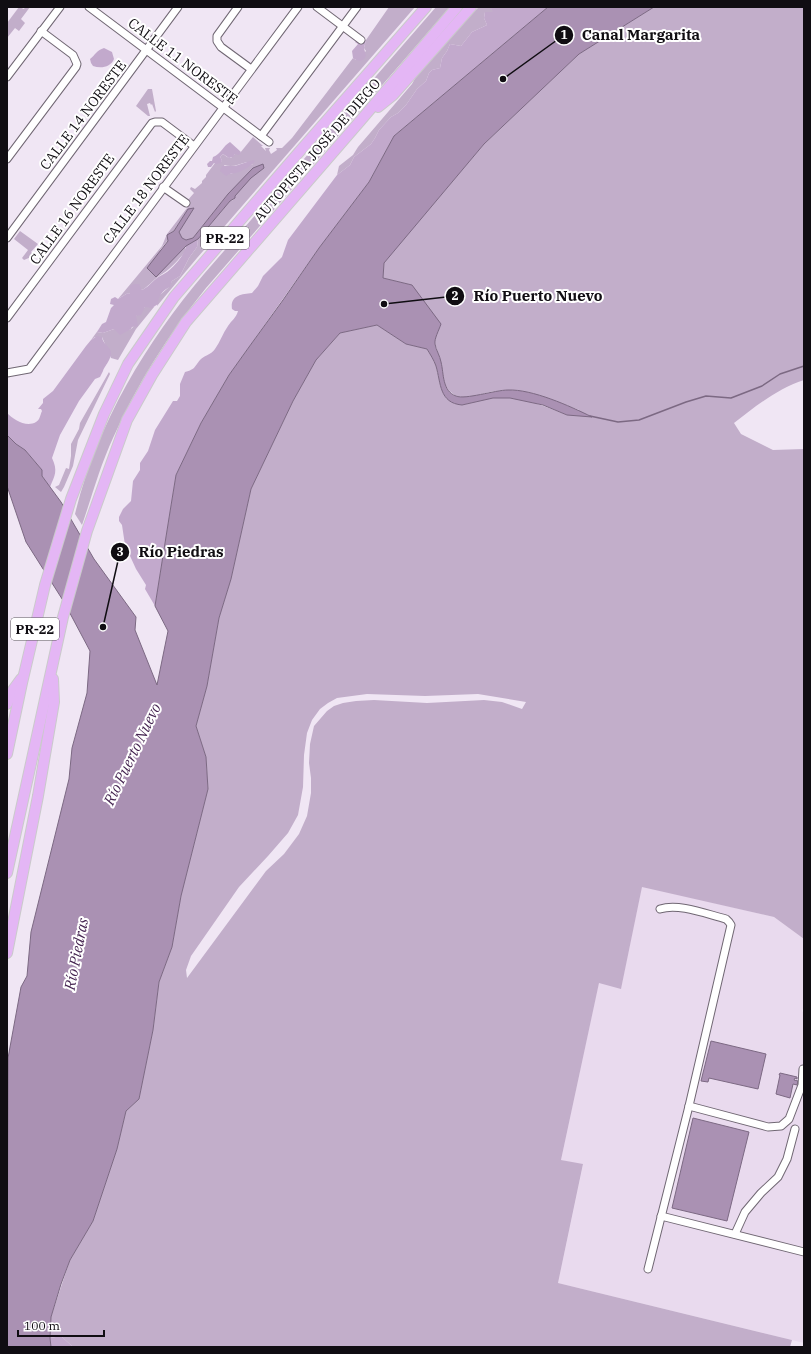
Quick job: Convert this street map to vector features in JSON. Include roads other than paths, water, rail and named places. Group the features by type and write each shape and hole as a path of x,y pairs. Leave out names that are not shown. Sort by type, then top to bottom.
{"highway":[{"path":"385,53 395,32 418,7"},
{"name":"AUTOPISTA JOSÉ DE DIEGO","path":"7,754 45,585 71,499 104,414 124,371 165,310 189,280 426,7"},
{"name":"AUTOPISTA JOSÉ DE DIEGO","path":"7,873 63,617 87,532 127,420 176,336 197,308 361,120 457,7"},
{"path":"361,120 394,95 471,7"},
{"path":"460,19 476,7"},
{"path":"7,953 38,796 54,702 52,665"},
{"path":"7,704 13,690 24,674"}],"street":[{"path":"7,77 60,7"},
{"name":"CALLE 11 NORESTE","path":"89,7 269,142"},
{"name":"CALLE 14 NORESTE","path":"7,238 147,51 178,7"},
{"path":"238,7 217,36 217,42 220,47 251,69"},
{"name":"CALLE 18 NORESTE","path":"7,373 29,369 298,7"},
{"path":"317,7 360,40"},
{"path":"261,136 357,7"},
{"path":"7,159 77,64 74,57 41,31"},
{"name":"CALLE 16 NORESTE","path":"7,318 150,126 155,122 162,122 194,146"},
{"path":"163,187 186,203"},
{"path":"648,1269 689,1106 730,925 726,919 684,908 660,908"},
{"path":"689,1106 768,1127 781,1126 789,1119 802,1085 803,1069"},
{"path":"735,1234 745,1212 761,1193 778,1177 787,1159 795,1129"},
{"path":"661,1216 804,1252"}],"water":[{"path":"548,7 654,7 579,54 484,144 384,263 383,278 412,285 441,324 435,344 443,377 451,394 466,397 502,390 518,390 551,399 592,417 567,415 543,405 510,398 493,398 462,405 454,403 445,396 442,391 436,366 427,349 406,344 377,325 340,333 316,360 293,401 251,489 231,579 219,618 207,686 196,726 206,757 208,789 181,896 172,947 159,982 153,1030 139,1099 126,1111 117,1149 93,1221 70,1260 61,1284 51,1317 51,1347 7,1347 8,1058 21,987 27,976 31,932 69,779 72,748 87,693 90,651 64,602 26,542 7,486 7,435 25,450 42,470 42,476 61,502 94,559 136,617 135,630 157,685 168,631 155,606 176,475 201,423 229,375 319,248 369,182 394,136"},
{"path":"263,164 264,168 251,178 198,239 186,246 156,277 147,268 168,241 167,235 174,231 188,209 194,208 179,232 182,238 186,240 193,238 228,194 253,168"},
{"path":"711,1041 766,1054 758,1089 709,1078 708,1082 701,1081"},
{"path":"780,1073 797,1077 797,1079 795,1078 794,1080 798,1081 797,1085 793,1084 790,1098 776,1094"},
{"path":"693,1118 749,1132 727,1221 672,1208"}],"waterway":[{"name":"Río Puerto Nuevo","path":"590,416 618,422 639,420 706,396 731,398 762,386 780,374 804,366"}],"place":[{"name":"Canal Margarita","path":"503,79"},
{"name":"Río Puerto Nuevo","path":"384,304"},
{"name":"Río Piedras","path":"103,627"}]}
